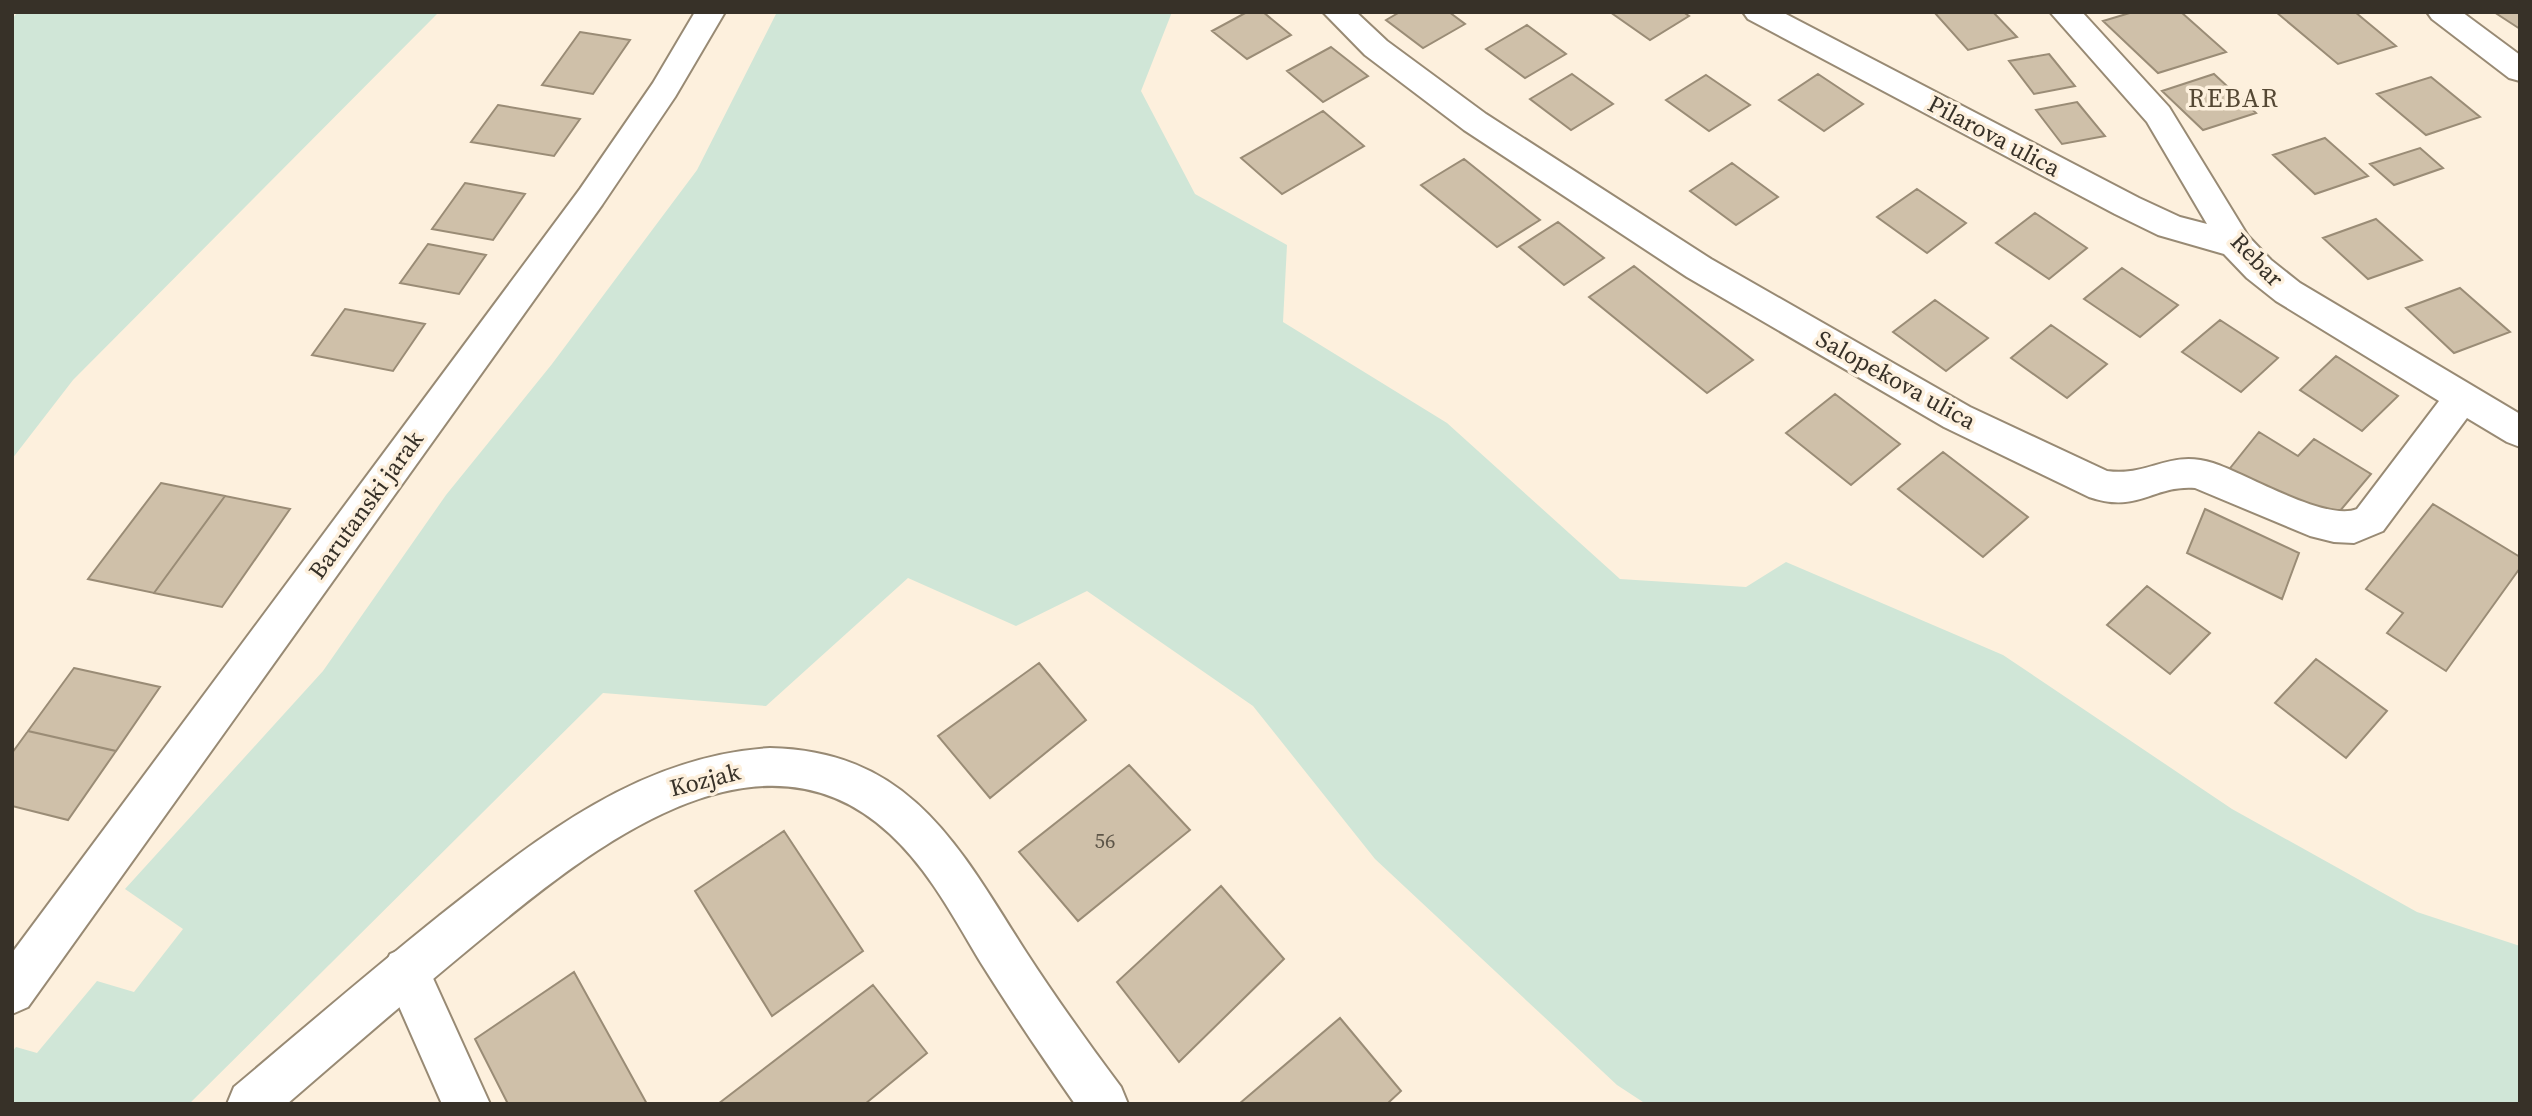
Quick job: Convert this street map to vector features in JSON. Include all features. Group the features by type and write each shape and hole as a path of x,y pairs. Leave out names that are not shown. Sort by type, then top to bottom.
{"street":[{"name":"Barutanski jarak","path":"12,991 591,197 664,90 710,12"},
{"name":"Salopekova ulica","path":"1338,12 1376,48 1475,122 1699,268 1957,417 2102,486 2127,488 2166,474 2195,473 2322,525 2345,529 2361,527 2370,520 2463,397"},
{"name":"Pilarova ulica","path":"1758,12 2127,206 2170,226 2236,246"},
{"name":"Rebar","path":"2064,12 2158,115 2236,246 2259,269 2288,292 2520,432"},
{"path":"2442,12 2520,71"},
{"name":"Kozjak","path":"251,1104 406,970 575,839 637,801 669,786 701,776 737,770 787,767 842,779 885,803 928,844 1104,1104"},
{"path":"406,970 466,1104"}],"green space":[{"path":"18,12 439,12 73,380 12,459 12,19"},
{"path":"777,12 1172,12 1141,91 1195,194 1287,245 1283,322 1447,423 1620,579 1746,587 1786,562 2003,655 2232,809 2417,912 2520,946 2520,1104 1646,1104 1617,1085 1375,859 1253,706 1087,591 1016,626 908,578 766,706 603,693 189,1104 12,1104 12,1052 16,1047 37,1053 97,981 134,992 183,929 125,889 323,671 446,495 552,364 697,170"}],"building":[{"path":"1247,12 1263,12 1291,35 1247,59 1212,31"},
{"path":"1400,12 1449,12 1465,24 1423,48 1386,20"},
{"path":"1610,12 1683,12 1689,16 1650,40"},
{"path":"1934,12 1993,12 2017,37 1968,50"},
{"path":"2133,12 2181,12 2226,52 2158,73 2103,21"},
{"path":"2276,12 2355,12 2396,46 2338,64"},
{"path":"2494,12 2520,12 2520,29"},
{"path":"1527,25 1566,54 1525,78 1486,49"},
{"path":"580,32 630,40 593,94 542,85"},
{"path":"1331,47 1368,76 1323,102 1287,71"},
{"path":"2049,54 2075,86 2034,94 2009,61"},
{"path":"1572,74 1613,104 1571,130 1530,99"},
{"path":"1818,74 1863,104 1824,131 1779,100"},
{"path":"2214,74 2256,113 2203,130 2162,91"},
{"path":"1706,75 1750,105 1709,131 1666,100"},
{"path":"2431,77 2480,117 2426,135 2377,94"},
{"path":"2077,102 2105,136 2062,144 2036,110"},
{"path":"498,105 580,119 554,156 471,142"},
{"path":"1323,111 1364,146 1282,194 1241,158"},
{"path":"2325,138 2368,176 2315,194 2273,155"},
{"path":"2420,148 2443,168 2394,185 2370,164"},
{"path":"1464,159 1540,220 1497,247 1421,185"},
{"path":"1732,163 1778,197 1736,225 1690,191"},
{"path":"465,183 525,194 493,240 432,229"},
{"path":"1917,189 1966,223 1927,253 1877,217"},
{"path":"2035,213 2087,248 2049,279 1996,243"},
{"path":"2376,219 2422,260 2368,279 2323,238"},
{"path":"1558,222 1604,258 1564,285 1519,247"},
{"path":"428,244 486,255 459,294 400,283"},
{"path":"1634,266 1753,360 1707,393 1589,297"},
{"path":"2122,268 2178,305 2140,337 2084,299"},
{"path":"2460,288 2510,332 2454,353 2406,308"},
{"path":"1935,300 1988,338 1946,371 1893,332"},
{"path":"345,309 425,324 393,371 312,355"},
{"path":"2220,320 2278,358 2241,392 2182,352"},
{"path":"2051,325 2107,364 2067,398 2011,358"},
{"path":"2336,356 2398,396 2362,431 2300,390"},
{"path":"1835,394 1900,444 1851,485 1786,433"},
{"path":"2259,432 2298,456 2314,439 2371,474 2334,518 2223,477"},
{"path":"1943,452 2028,517 1983,557 1898,489"},
{"path":"161,483 225,496 154,593 88,579"},
{"path":"225,496 290,509 222,607 154,593"},
{"path":"2433,504 2520,557 2520,568 2446,671 2387,633 2403,613 2366,589"},
{"path":"2205,509 2299,553 2282,599 2187,553"},
{"path":"2147,586 2210,633 2170,674 2107,625"},
{"path":"2316,659 2387,711 2346,758 2275,703"},
{"path":"1039,663 1086,720 990,798 938,736"},
{"path":"74,668 160,687 116,751 28,731"},
{"path":"28,731 116,751 68,820 12,806 12,753"},
{"path":"1129,765 1190,830 1078,921 1019,852"},
{"path":"784,831 863,951 772,1016 695,891"},
{"path":"1221,886 1284,959 1179,1062 1117,982"},
{"path":"574,972 647,1104 508,1104 475,1039"},
{"path":"873,985 927,1053 865,1104 718,1104"},
{"path":"1340,1018 1401,1091 1387,1104 1239,1104"}],"district":[{"name":"REBAR","path":"2234,98"}]}
